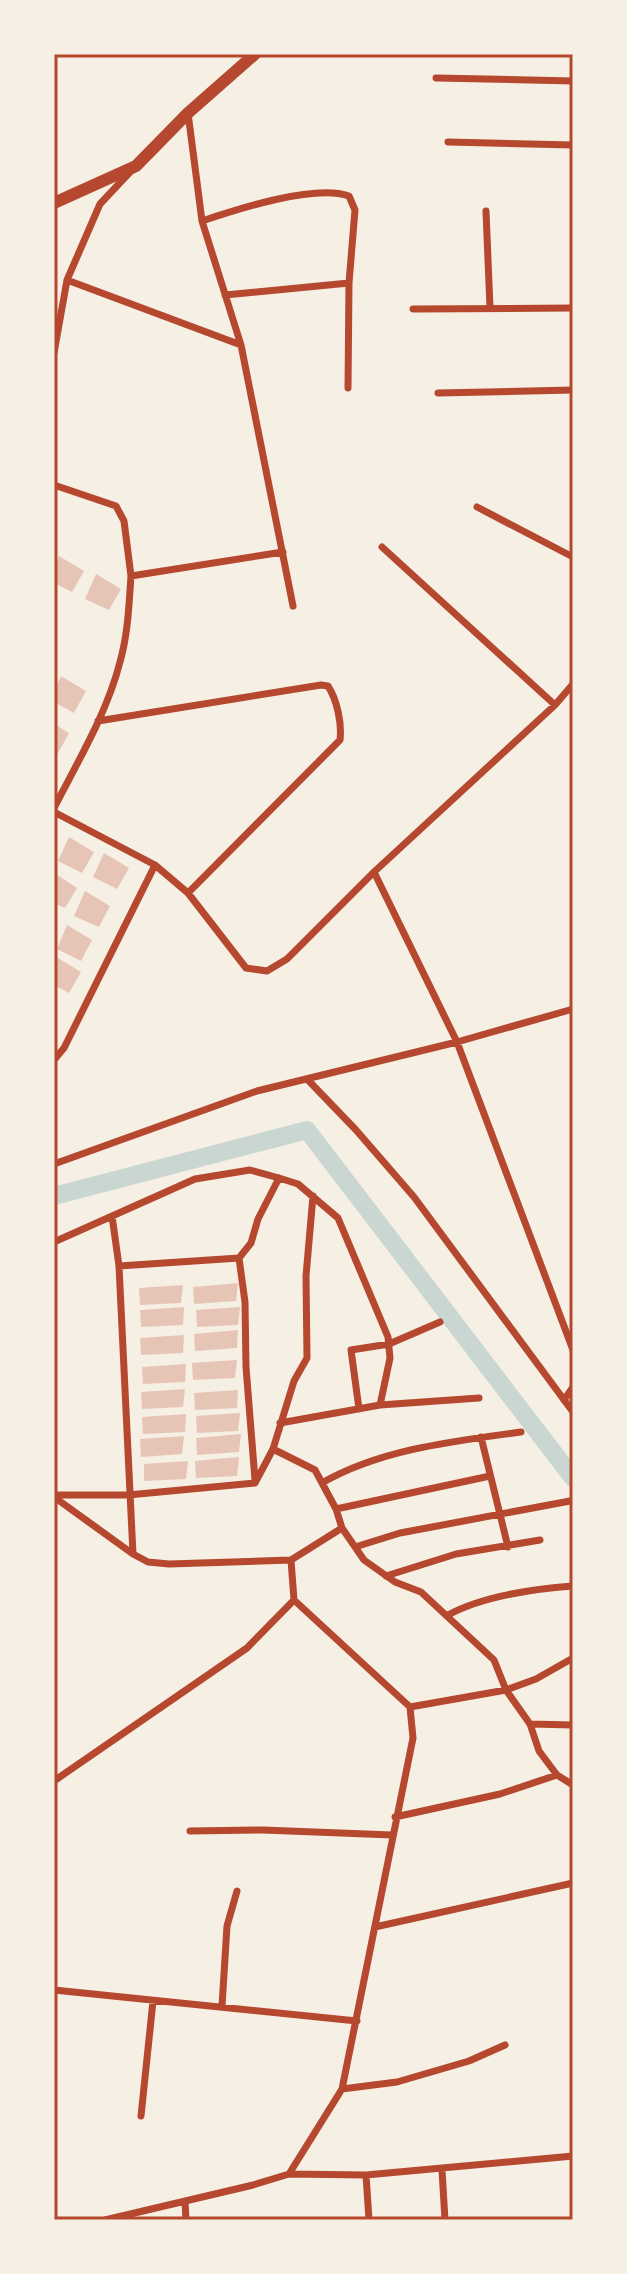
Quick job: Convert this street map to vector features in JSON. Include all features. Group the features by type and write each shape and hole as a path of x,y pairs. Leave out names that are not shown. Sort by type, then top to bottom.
{"main road":[{"path":"54,203 136,166 188,113 255,54"}],"street":[{"path":"436,78 573,81"},
{"path":"188,113 202,221 241,345 293,606"},
{"path":"448,142 573,145"},
{"path":"54,353 67,280 100,204 136,166"},
{"path":"202,221 245,206 313,194 341,193 349,196 355,210 349,283 348,388"},
{"path":"486,211 490,308"},
{"path":"67,280 241,345"},
{"path":"225,295 349,283"},
{"path":"413,309 573,308"},
{"path":"438,393 573,390"},
{"path":"54,485 116,506 124,521 131,576 120,662 98,721 54,810 155,865 188,893 246,968 267,971 287,959 374,872 555,705 573,684"},
{"path":"477,507 573,557 573,545"},
{"path":"382,547 555,705"},
{"path":"131,576 283,552"},
{"path":"98,721 321,685 328,686 334,695 340,740 188,893"},
{"path":"54,1060 64,1048 155,865"},
{"path":"374,872 457,1042 573,1350"},
{"path":"54,1164 257,1091 457,1042 573,1009"},
{"path":"307,1079 414,1197 573,1412"},
{"path":"54,1242 195,1179 250,1170 298,1184 338,1218 388,1337 390,1358 380,1405"},
{"path":"255,1483 246,1367 245,1302 239,1258 251,1243 258,1219 279,1178"},
{"path":"255,1483 273,1449 294,1381 307,1358 306,1276 313,1196"},
{"path":"112,1216 119,1266 133,1554"},
{"path":"119,1266 239,1258"},
{"path":"359,1409 351,1350 389,1344 440,1322"},
{"path":"564,1400 573,1387"},
{"path":"280,1423 380,1405 479,1398"},
{"path":"322,1483 380,1458 521,1432"},
{"path":"481,1437 508,1547"},
{"path":"273,1449 315,1470 336,1509 342,1528 364,1560 386,1576 421,1592 494,1660 506,1690 530,1724 539,1751 557,1775 573,1785"},
{"path":"336,1509 490,1476"},
{"path":"54,1496 128,1495 255,1483"},
{"path":"54,1496 148,1562 291,1560 342,1528"},
{"path":"355,1547 400,1533 570,1501"},
{"path":"386,1576 456,1554 540,1540"},
{"path":"289,2174 342,2089 413,1738 410,1707 294,1600 291,1560"},
{"path":"448,1615 469,1603 536,1589 573,1586"},
{"path":"54,1781 247,1648 294,1600"},
{"path":"410,1707 506,1690 536,1679 573,1658"},
{"path":"530,1724 573,1725"},
{"path":"395,1817 500,1794 557,1775"},
{"path":"190,1831 263,1830 392,1835"},
{"path":"375,1927 573,1883"},
{"path":"222,2006 227,1926 237,1891"},
{"path":"54,1990 357,2021"},
{"path":"141,2116 153,2001"},
{"path":"342,2089 397,2082 469,2061 505,2045"},
{"path":"105,2220 289,2174 366,2175 573,2156"},
{"path":"442,2170 445,2220"},
{"path":"366,2175 369,2220"},
{"path":"185,2201 186,2220"}],"building":[{"path":"59,556 84,571 72,592 54,583 54,567"},
{"path":"96,574 121,589 109,610 85,599"},
{"path":"61,676 86,691 74,713 54,702 54,692"},
{"path":"54,724 69,733 57,755 54,753"},
{"path":"69,837 94,852 82,873 58,861"},
{"path":"104,853 129,868 117,889 93,877"},
{"path":"54,873 77,888 65,908 54,903"},
{"path":"85,891 110,906 99,927 74,916"},
{"path":"67,925 92,940 81,961 57,949"},
{"path":"56,957 81,972 69,993 54,985"},
{"path":"238,1283 236,1301 194,1304 193,1287"},
{"path":"183,1285 181,1303 140,1305 139,1288"},
{"path":"184,1307 183,1325 141,1327 140,1310"},
{"path":"240,1307 238,1325 197,1327 196,1310"},
{"path":"238,1330 237,1348 195,1351 194,1334"},
{"path":"184,1335 183,1353 141,1355 140,1338"},
{"path":"237,1360 235,1378 193,1380 192,1363"},
{"path":"186,1364 185,1382 143,1384 142,1367"},
{"path":"185,1389 183,1407 142,1409 141,1392"},
{"path":"238,1390 237,1408 195,1410 194,1393"},
{"path":"240,1413 238,1431 197,1433 196,1416"},
{"path":"186,1414 185,1432 143,1434 142,1417"},
{"path":"241,1434 239,1452 197,1455 196,1438"},
{"path":"184,1436 182,1454 141,1457 140,1439"},
{"path":"239,1457 237,1476 196,1478 195,1461"},
{"path":"188,1461 186,1479 144,1481 144,1464"}],"waterway":[{"path":"54,1196 307,1130 573,1478"}]}
